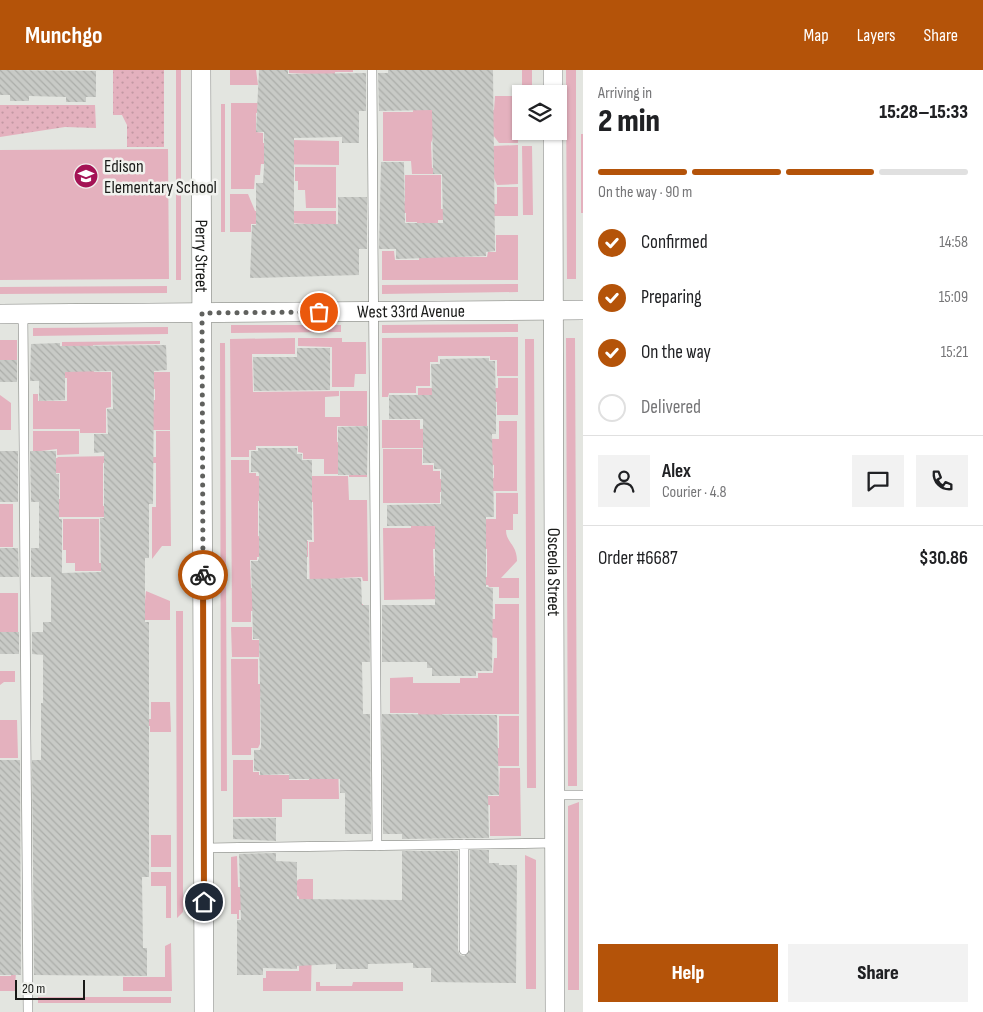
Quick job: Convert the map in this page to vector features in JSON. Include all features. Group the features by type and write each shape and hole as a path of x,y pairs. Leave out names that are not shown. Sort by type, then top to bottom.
{"street":[{"name":"Perry Street","path":"201,70 204,1012"},
{"path":"553,70 553,85"},
{"name":"Osceola Street","path":"553,140 555,1012"},
{"name":"West 33rd Avenue","path":"0,314 583,310"}],"lane":[{"path":"372,70 377,846"},
{"path":"23,313 28,1012"},
{"path":"554,795 583,795"},
{"path":"204,848 555,843"},
{"path":"464,844 464,950"}],"shaded area":[{"path":"113,70 164,70 164,147 127,147 127,125 122,115 113,115"},
{"path":"176,70 181,70 181,280 176,280"},
{"path":"230,70 256,70 258,85 230,85"},
{"path":"289,70 353,70 353,72 335,72 335,75 289,73"},
{"path":"522,70 532,70 532,85 522,85"},
{"path":"566,70 576,70 576,279 567,279"},
{"path":"412,85 432,104 432,114 442,114 431,143 432,168 438,168 438,174 412,174 411,161 383,161 383,112 413,112"},
{"path":"495,96 512,96 512,140 518,140 518,143 499,143 493,135 485,110 494,110"},
{"path":"231,103 286,103 268,112 256,113 256,132 263,133 263,143 291,143 291,140 339,141 339,165 261,164 260,175 255,175 254,189 231,189"},
{"path":"221,104 225,104 225,232 221,232"},
{"path":"0,105 95,105 96,128 65,127 0,137"},
{"path":"581,134 583,134 583,213 581,213"},
{"path":"518,145 518,184 497,185 494,178 489,178 493,146"},
{"path":"522,146 532,146 533,215 523,215"},
{"name":"Edison Elementary School","path":"168,149 169,279 0,280 0,150"},
{"path":"295,167 336,167 336,208 306,208 305,190 298,190 298,181 295,181"},
{"path":"405,175 441,175 441,209 470,209 470,220 438,220 438,225 418,255 417,222 406,222 406,213 383,213 405,201"},
{"path":"497,187 518,187 518,216 486,216 490,204 497,204"},
{"path":"230,194 248,194 255,211 258,211 258,224 251,224 251,232 230,232"},
{"path":"285,211 336,211 336,226 277,222"},
{"path":"496,235 518,235 518,280 382,280 382,251 394,251 395,260 419,260 419,257 487,257 488,252 496,252"},
{"path":"518,284 518,292 382,294 382,285"},
{"path":"167,286 167,293 0,294 0,287"},
{"path":"518,324 518,332 382,333 382,325"},
{"path":"231,325 341,325 341,332 231,333"},
{"path":"168,327 168,334 33,336 33,328"},
{"path":"518,337 518,376 497,376 497,360 490,360 490,356 438,356 438,362 430,362 430,386 416,386 416,393 389,393 388,397 382,397 382,338"},
{"path":"295,338 295,354 252,354 253,392 339,391 339,396 325,397 325,417 340,417 340,391 367,391 367,426 337,426 337,442 346,443 367,451 367,477 349,477 349,474 324,474 324,459 303,459 303,453 298,452 298,446 256,446 256,450 249,450 249,457 231,457 230,339"},
{"path":"298,338 342,338 342,342 366,342 366,374 355,374 354,387 332,387 332,347 298,346"},
{"path":"566,338 575,338 577,786 568,786"},
{"path":"525,339 534,339 536,788 527,788"},
{"path":"0,340 17,340 17,360 0,360"},
{"path":"160,341 160,344 93,345 94,372 111,372 111,407 106,408 106,433 80,433 80,429 33,429 33,394 38,394 38,401 67,401 67,378 62,378 62,342"},
{"path":"220,343 225,343 227,791 221,791"},
{"path":"141,372 170,372 170,430 149,430 150,400 155,400 155,389 150,389"},
{"path":"498,378 518,378 518,415 497,415 497,402 439,402 418,415 418,388 498,388"},
{"path":"0,395 11,403 11,430 0,430"},
{"path":"382,420 420,420 420,429 436,428 440,448 382,448"},
{"path":"499,421 517,421 517,491 474,491 483,478 494,478 494,465 488,464 442,438 499,439"},
{"path":"33,431 79,431 79,454 57,455 57,449 33,452"},
{"path":"156,431 170,431 171,546 162,546 152,559 152,507 156,507 156,463 115,463 115,458 156,457"},
{"path":"383,449 422,449 422,465 433,465 433,471 440,471 440,479 453,479 453,492 440,492 440,503 383,503"},
{"path":"112,456 112,462 103,463 103,506 148,505 148,517 39,517 39,500 60,499 60,473 38,473 45,459"},
{"path":"231,460 249,460 249,473 256,473 256,476 307,476 307,501 258,501 258,536 262,537 262,541 308,541 308,557 257,557 257,560 250,560 251,588 257,588 258,611 251,611 251,622 232,622"},
{"path":"309,476 348,476 349,500 367,500 368,581 363,581 362,577 340,578 341,604 363,604 363,628 310,607 309,542 314,542 313,502 309,502"},
{"path":"496,493 518,493 518,514 513,514 513,530 506,530 506,534 517,555 517,561 501,578 519,578 519,598 499,598 499,587 489,587 488,585 442,585 442,577 487,577 487,549 442,549 483,519 496,519"},
{"path":"0,504 13,504 13,547 0,547"},
{"path":"411,505 440,505 441,549 433,549 434,576 441,577 441,599 384,600 383,528 411,528"},
{"path":"63,519 99,519 99,563 107,563 107,571 75,571 75,563 66,563 66,550 63,550"},
{"path":"146,591 170,601 170,620 112,620 112,600 145,601"},
{"path":"0,593 18,593 18,645 12,645 12,632 0,632"},
{"path":"495,604 519,604 519,714 442,714 442,718 418,715 418,713 390,713 390,678 413,677 413,683 460,683 460,678 478,678 478,673 493,673 494,658 497,658 497,638 489,637 489,619 495,619"},
{"path":"176,611 183,611 183,912 177,918"},
{"path":"231,627 252,627 252,640 259,640 259,657 232,657"},
{"path":"231,659 258,659 258,684 298,684 298,696 260,696 260,744 258,748 251,748 251,755 232,755"},
{"path":"0,671 15,671 15,682 4,682 0,685"},
{"path":"151,702 170,702 171,732 150,732 150,726 98,727 130,720 151,719"},
{"path":"499,716 519,716 519,766 441,766 443,748 499,748"},
{"path":"0,720 17,720 18,758 0,758"},
{"path":"309,744 338,762 339,799 282,799 282,817 233,817 233,760 253,760 253,772 259,772 259,775 289,775 289,780 309,780"},
{"path":"500,768 520,768 521,836 490,836 490,805 450,805 458,796 499,796"},
{"path":"579,802 579,990 568,990 568,806"},
{"path":"151,835 171,835 171,867 151,867"},
{"path":"525,855 536,860 536,989 526,989"},
{"path":"237,856 238,887 268,887 262,910 239,910 239,919 237,919 237,914 231,914 231,857"},
{"path":"151,872 171,872 171,918 166,918 166,886 151,886"},
{"path":"299,879 313,879 313,921 299,931 299,897 293,892 293,885"},
{"path":"299,939 312,939 311,991 263,991 263,978 266,978 266,971 299,971"},
{"path":"171,943 172,991 123,991 123,977 165,977 165,946"},
{"path":"12,970 16,970 15,991 0,991 0,976 11,976"},
{"path":"316,982 320,982 320,986 352,986 353,982 403,982 403,991 316,991"},
{"path":"38,997 171,997 171,1003 38,1003"}],"building":[{"path":"0,70 96,71 96,97 86,97 86,102 66,102 66,97 29,96 29,101 10,101 10,95 0,95"},
{"path":"259,70 288,70 288,74 366,73 366,111 359,111 359,143 342,143 342,137 294,138 294,224 338,224 338,197 367,197 367,249 359,249 359,275 250,278 252,225 256,225 256,183 263,183 264,167 264,132 256,132"},
{"path":"388,70 493,70 495,251 486,252 486,256 396,259 396,249 379,249 381,162 404,162 405,223 443,223 442,174 433,174 432,110 379,111 378,73 388,73"},
{"path":"60,343 60,346 166,345 167,370 154,371 153,504 149,504 149,558 145,558 145,622 149,622 149,877 142,877 143,948 147,948 147,976 34,975 32,760 41,760 43,655 32,654 32,632 43,632 43,622 51,622 51,577 31,577 31,548 39,548 39,502 31,502 30,451 56,451 56,474 59,474 59,519 62,519 62,573 101,572 100,518 104,518 104,452 94,453 94,434 108,434 107,409 113,409 112,371 65,372 65,400 39,401 39,381 30,381 31,344"},
{"path":"297,348 330,348 330,390 254,391 253,357 297,357"},
{"path":"489,358 489,361 495,361 496,408 496,434 492,434 494,517 486,517 486,587 493,588 492,671 476,671 476,676 432,676 432,668 427,668 427,662 382,662 382,605 435,605 435,526 387,526 387,505 441,504 441,469 434,469 434,463 423,463 423,419 389,419 389,395 432,395 431,364 440,364 440,359"},
{"path":"0,360 17,360 17,382 0,382"},
{"path":"368,426 367,475 338,475 338,427"},
{"path":"258,448 297,448 297,454 302,454 302,460 312,460 312,540 307,540 307,579 361,578 362,605 369,605 370,662 362,662 363,714 370,714 371,834 345,834 345,793 340,793 340,779 289,779 289,774 260,775 260,771 254,771 254,750 260,750 261,747 259,639 253,639 251,561 258,561 259,558 259,474 258,472 251,472 251,451 258,451"},
{"path":"0,451 18,451 18,502 0,502"},
{"path":"0,548 18,548 19,577 0,577"},
{"path":"0,632 19,632 19,654 0,654"},
{"path":"382,714 497,715 499,795 488,795 489,838 402,839 402,834 383,834"},
{"path":"0,760 20,760 21,975 0,975"},
{"path":"276,818 276,841 233,839 233,819"},
{"path":"470,850 489,850 489,863 517,865 516,983 431,982 431,968 413,968 413,963 368,964 368,969 336,969 336,964 297,966 297,969 263,968 263,975 237,975 237,920 241,920 239,854 276,853 276,861 297,862 297,899 402,900 402,851 458,851 458,950 460,955 464,956 470,950"}],"way so far":[{"path":"203,575 202,313 319,312"}],"place":[{"name":"Edison Elementary School","path":"86,176"}],"route":[{"path":"203,575 204,902"}]}
